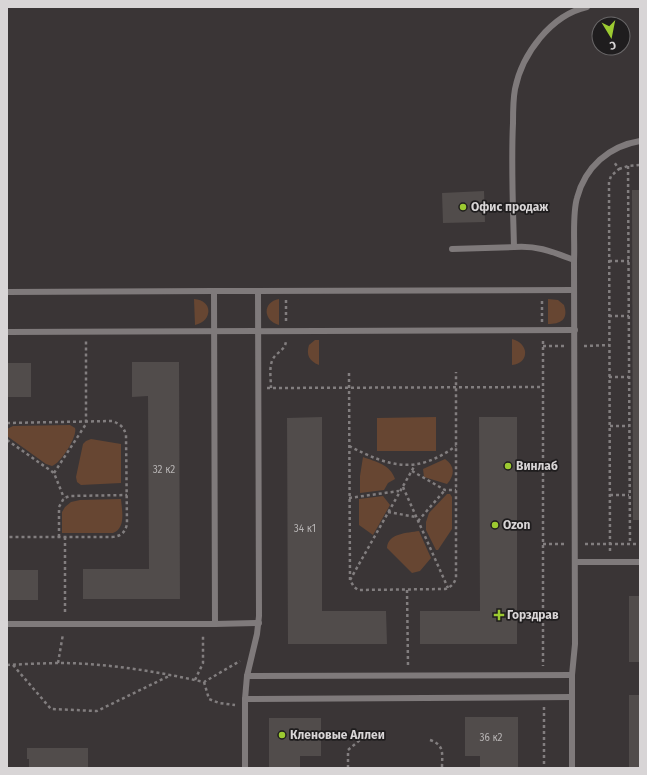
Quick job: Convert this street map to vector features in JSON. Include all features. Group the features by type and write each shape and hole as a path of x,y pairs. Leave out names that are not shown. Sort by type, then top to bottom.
{"lane":[{"path":"514,247 511,155 515,90 519,73 526,58 546,30 568,13 587,7"},
{"path":"572,768 572,675 575,644 574,260 576,199 581,185 590,169 600,158 608,152 629,143 640,141"},
{"path":"452,249 530,246 574,260"},
{"path":"7,292 574,290"},
{"path":"245,768 245,699 247,676 259,623 258,291"},
{"path":"214,292 215,624"},
{"path":"7,332 574,330"},
{"path":"575,562 640,562"},
{"path":"7,624 259,623"},
{"path":"247,676 572,675"},
{"path":"245,699 572,697"}],"path":[{"path":"608,152 618,169"},
{"path":"610,562 609,182 611,176 618,169 640,165"},
{"path":"628,166 630,544"},
{"path":"609,261 628,261"},
{"path":"542,290 543,675"},
{"path":"609,316 629,316"},
{"path":"54,473 86,421 86,332"},
{"path":"349,373 350,580 354,587 358,590 407,590 448,588 454,583 456,578 456,372"},
{"path":"609,377 629,377"},
{"path":"258,388 543,387"},
{"path":"7,423 112,421 119,424 124,427 126,435 127,495 126,529 119,536 7,537"},
{"path":"609,426 629,426"},
{"path":"7,440 54,473 64,498"},
{"path":"349,446 383,461 400,465 415,465 432,461 443,456 456,446"},
{"path":"350,580 415,465"},
{"path":"412,471 445,490 456,490"},
{"path":"403,487 448,588"},
{"path":"418,521 445,490"},
{"path":"349,498 400,491"},
{"path":"59,537 59,507 64,498 70,496 127,495"},
{"path":"610,495 629,496"},
{"path":"388,512 416,517"},
{"path":"58,663 65,624 64,537"},
{"path":"543,544 640,544"},
{"path":"407,590 408,675"},
{"path":"195,680 203,663 203,624"},
{"path":"7,665 58,663 125,667 204,682 251,655"},
{"path":"13,664 51,709 97,711 171,675"},
{"path":"204,682 209,699 219,703 245,706"},
{"path":"544,698 544,768"},
{"path":"348,768 348,750 360,740"},
{"path":"430,740 436,742 442,750 442,768"}],"shaded area":[{"path":"194,299 205,303 208,311 208,315 205,319 201,323 195,325"},
{"path":"279,299 279,325 270,320 267,316 267,307 273,301"},
{"path":"548,299 558,300 564,305 565,314 564,318 560,322 548,324"},
{"path":"512,339 522,344 525,353 522,361 512,365"},
{"path":"315,340 319,340 319,365 313,362 308,355 309,345"},
{"path":"436,417 436,451 377,451 377,418"},
{"path":"70,425 75,428 74,437 64,455 52,466 46,464 7,436 7,429 13,426"},
{"path":"91,439 121,444 121,483 81,485 77,482 76,477 83,444"},
{"path":"363,457 382,464 393,474 395,479 388,483 384,490 360,493 360,476"},
{"path":"445,459 451,465 453,471 450,481 447,484 424,477 423,469"},
{"path":"447,494 450,494 452,497 452,529 438,550 436,550 426,530 426,522 429,513"},
{"path":"383,496 390,505 373,535 359,525 359,499"},
{"path":"121,499 122,523 117,531 113,533 62,533 62,512 71,502 80,500"},
{"path":"419,531 431,558 420,571 412,573 387,548 388,543 394,537 404,533"}],"building":[{"path":"632,190 640,190 640,520 633,520"},
{"name":"Офис продаж","path":"484,191 485,222 443,223 442,193"},
{"path":"132,362 179,362 180,599 83,599 83,569 149,569 148,396 132,397"},
{"path":"7,363 31,363 31,397 7,397"},
{"path":"322,417 322,611 386,611 387,644 288,644 287,418"},
{"path":"479,417 517,417 517,644 420,644 420,611 480,611"},
{"path":"7,570 38,570 38,600 7,600"},
{"path":"629,596 640,596 640,662 629,662"},
{"path":"629,695 640,695 640,768 629,768"},
{"path":"465,717 518,717 518,768 480,768 480,756 465,756"},
{"path":"269,718 321,718 321,756 300,756 300,768 269,768"},
{"path":"27,748 88,748 88,768 29,768"}],"place":[{"name":"Офис продаж","path":"463,207"},
{"name":"Винлаб","path":"508,466"},
{"name":"Ozon","path":"495,525"},
{"name":"Горздрав","path":"499,615"},
{"name":"Кленовые Аллеи","path":"282,735"}]}
